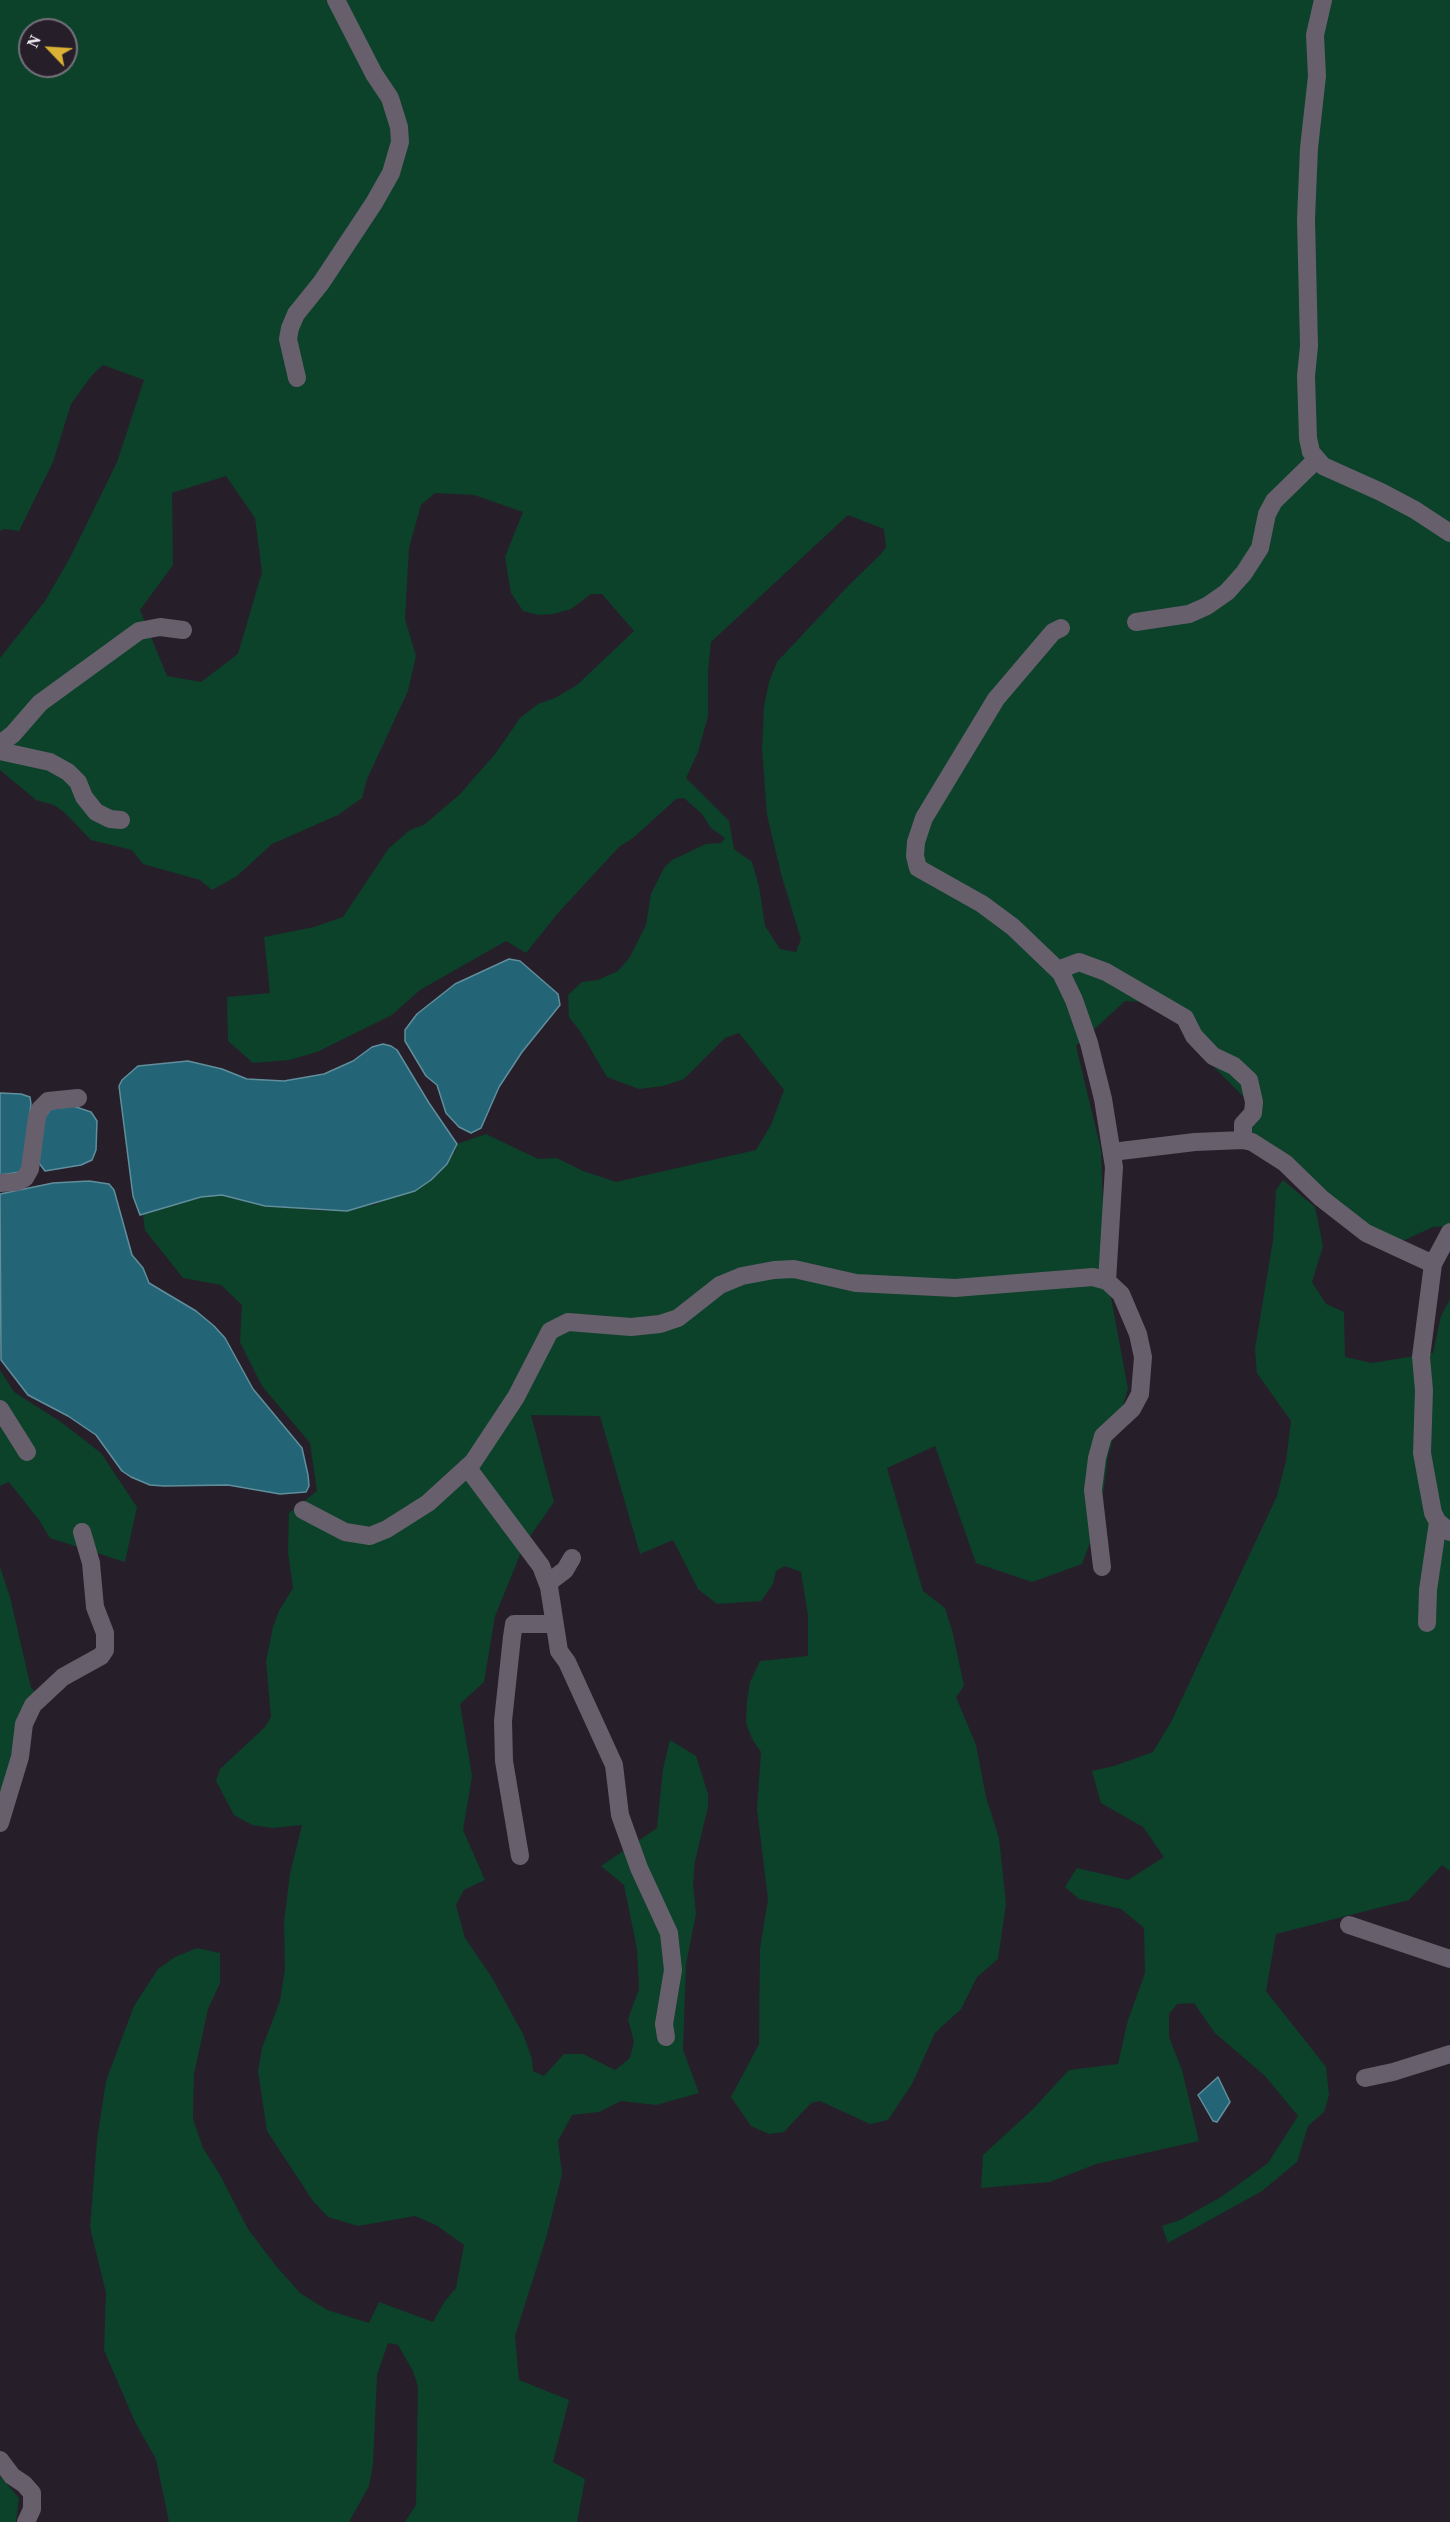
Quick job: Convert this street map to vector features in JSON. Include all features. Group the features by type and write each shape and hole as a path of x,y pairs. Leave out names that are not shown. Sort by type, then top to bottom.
{"street":[{"path":"297,378 288,339 293,321 374,203 391,173 400,142 397,120 390,98 374,74 336,0"},
{"path":"1323,0 1315,35 1317,76 1310,123 1306,219 1308,346 1306,415 1311,452 1316,460 1334,472 1415,510 1450,533"},
{"path":"1136,622 1189,614 1207,606 1227,592 1244,573 1260,548 1267,514 1274,501 1316,460"},
{"path":"0,744 14,734 40,703 140,631 160,627 183,630"},
{"path":"1061,628 1053,632 996,699 924,818 916,842 915,856 918,868 990,910 1013,927 1058,970 1074,1000 1089,1043 1108,1120 1112,1152 1113,1196 1107,1281"},
{"path":"0,751 50,762 68,772 78,782 84,797 96,812 110,819 121,820"},
{"path":"1058,970 1079,962 1106,972 1185,1017 1194,1036 1213,1056 1234,1066 1249,1080 1254,1102 1253,1113 1243,1124 1243,1140"},
{"path":"0,1183 17,1182 26,1178 30,1169 40,1109 48,1101 78,1098"},
{"path":"1112,1152 1195,1142 1243,1140 1266,1149 1285,1163 1321,1198 1366,1233 1434,1264"},
{"path":"1427,1623 1428,1590 1444,1527 1433,1513 1422,1453 1424,1390 1421,1357 1434,1264 1450,1232"},
{"path":"303,1510 345,1532 370,1536 387,1529 428,1503 467,1467 492,1436 516,1397 550,1331 568,1322 631,1327 660,1324 678,1318 720,1285 742,1276 774,1270 794,1269 856,1283 955,1288 1093,1277 1107,1281 1120,1294 1138,1334 1143,1357 1140,1394 1132,1409 1103,1436 1098,1458 1093,1490 1102,1567"},
{"path":"0,1409 27,1452"},
{"path":"467,1467 541,1566 548,1583 559,1651 567,1662 614,1765 620,1815 639,1868 669,1933 673,1970 664,2024 666,2037"},
{"path":"0,1823 7,1774 20,1757 24,1724 33,1705 63,1677 101,1656 106,1644 95,1607 91,1563 82,1532"},
{"path":"548,1583 565,1570 572,1558"},
{"path":"520,1856 504,1761 503,1721 512,1637 514,1624 554,1624"},
{"path":"1349,1925 1450,1959"},
{"path":"1365,2078 1393,2073 1450,2054"},
{"path":"0,2460 12,2476 32,2493 32,2509 26,2522"}],"green space":[{"path":"0,0 1450,0 1450,1226 1433,1227 1396,1244 1326,1200 1249,1132 1244,1097 1190,1043 1165,1003 1125,1001 1076,1046 1101,1150 1105,1265 1128,1389 1108,1456 1100,1516 1082,1564 1032,1582 976,1563 935,1446 887,1468 923,1591 945,1608 953,1634 964,1686 956,1697 976,1745 986,1797 999,1838 1006,1904 998,1959 977,1977 961,2009 935,2033 912,2084 888,2120 870,2124 820,2101 811,2103 784,2132 769,2134 751,2126 731,2097 759,2044 760,1949 768,1899 757,1809 761,1752 752,1739 746,1723 747,1702 750,1682 760,1661 808,1656 808,1615 801,1572 785,1566 776,1571 773,1584 761,1601 717,1604 698,1589 673,1540 640,1554 600,1416 531,1415 554,1502 524,1545 495,1616 484,1682 460,1704 472,1776 463,1830 485,1880 464,1890 456,1905 465,1938 491,1976 523,2034 532,2059 533,2071 544,2076 564,2054 583,2054 615,2070 630,2058 634,2042 628,2019 639,1989 637,1949 624,1885 601,1866 657,1828 663,1769 670,1740 696,1756 708,1794 708,1807 695,1861 693,1885 696,1914 686,1964 683,2050 699,2093 656,2105 621,2101 599,2112 572,2115 558,2141 562,2174 546,2238 515,2336 519,2380 569,2400 553,2462 585,2479 577,2522 405,2522 416,2505 418,2387 413,2371 398,2345 388,2343 377,2375 373,2464 369,2486 349,2522 169,2522 156,2459 135,2422 104,2350 106,2293 90,2227 97,2140 106,2081 134,2006 158,1969 175,1957 197,1948 220,1953 220,1983 208,2009 194,2074 193,2119 203,2148 248,2229 300,2293 327,2310 369,2323 379,2302 433,2322 445,2301 456,2288 464,2245 436,2225 415,2216 358,2226 328,2217 313,2201 267,2131 258,2071 262,2048 280,2001 285,1969 284,1922 290,1874 302,1825 273,1828 252,1825 234,1815 216,1781 220,1769 265,1727 271,1717 266,1661 273,1627 279,1611 293,1588 288,1552 289,1513 317,1491 310,1443 262,1386 240,1342 242,1305 221,1285 183,1278 145,1230 143,1215 201,1197 222,1195 265,1206 326,1211 374,1205 395,1195 415,1191 455,1152 457,1144 486,1134 538,1159 557,1158 583,1171 616,1182 756,1150 771,1125 784,1090 739,1033 725,1038 684,1079 663,1086 639,1089 607,1077 580,1031 569,1017 568,995 582,982 598,980 618,971 630,957 646,925 651,894 664,868 672,860 706,844 721,843 725,838 711,828 702,814 684,798 676,799 633,838 619,847 558,913 526,953 506,941 420,990 392,1015 317,1052 289,1060 253,1063 228,1041 227,997 270,993 264,937 314,927 343,917 389,848 410,830 424,825 460,794 496,753 520,718 538,704 555,698 577,685 634,631 602,594 591,594 571,609 553,614 539,615 523,611 511,593 505,557 523,512 474,495 435,493 421,505 409,548 405,619 416,656 408,691 367,779 362,798 338,815 272,844 237,876 212,890 200,880 143,864 132,850 91,840 64,812 54,805 36,800 0,770 0,658 45,601 71,556 117,462 144,380 103,365 93,374 71,404 53,462 19,531 4,529 0,531","holes":["226,476 255,518 262,572 238,654 201,682 167,676 140,610 173,565 172,493","848,515 884,529 886,547 777,662 769,682 764,707 762,749 767,815 781,874 801,939 796,952 780,949 765,926 759,886 752,862 734,849 729,821 686,778 698,752 708,716 711,642"]},
{"path":"1283,1180 1315,1207 1323,1246 1312,1282 1326,1304 1344,1312 1345,1357 1372,1363 1433,1353 1441,1316 1450,1299 1450,1871 1442,1865 1409,1900 1276,1934 1266,1991 1326,2067 1329,2095 1324,2112 1308,2126 1297,2162 1262,2191 1168,2243 1162,2226 1180,2220 1221,2197 1268,2163 1298,2116 1265,2076 1215,2033 1194,2003 1177,2004 1169,2014 1169,2037 1182,2070 1199,2141 1096,2164 1050,2182 981,2188 983,2155 1032,2110 1069,2070 1118,2064 1128,2020 1145,1973 1144,1928 1121,1909 1079,1899 1065,1887 1077,1868 1128,1880 1164,1857 1143,1827 1101,1803 1092,1771 1153,1752 1171,1722 1277,1496 1286,1461 1291,1421 1257,1373 1255,1349 1273,1240 1276,1190"},
{"path":"0,1370 14,1392 61,1422 101,1453 137,1507 125,1562 50,1538 9,1482 0,1486"},
{"path":"0,1567 10,1597 31,1688 36,1692 0,1806"},
{"path":"0,2476 19,2498 16,2522 0,2522"}],"water":[{"path":"509,959 520,961 558,994 560,1005 522,1052 499,1087 481,1128 471,1133 459,1127 446,1113 437,1085 426,1076 405,1041 405,1030 417,1014 455,984"},
{"path":"383,1044 397,1050 457,1144 447,1164 431,1180 415,1191 347,1211 265,1206 222,1195 201,1197 140,1215 133,1196 119,1086 122,1080 138,1066 188,1061 222,1069 247,1079 284,1081 324,1074 353,1061 372,1047"},
{"path":"0,1093 30,1097 31,1104 23,1165 20,1172 0,1175"},
{"path":"73,1106 91,1112 97,1121 96,1150 92,1160 81,1165 45,1171 39,1163 44,1118 51,1109"},
{"path":"89,1181 109,1184 114,1190 132,1255 143,1268 149,1283 196,1311 214,1326 225,1338 253,1389 302,1448 309,1486 306,1492 280,1494 228,1485 150,1485 131,1477 122,1471 96,1435 68,1416 28,1395 1,1360 0,1194 53,1183"},
{"path":"1218,2077 1230,2102 1217,2122 1213,2121 1198,2095"}]}
